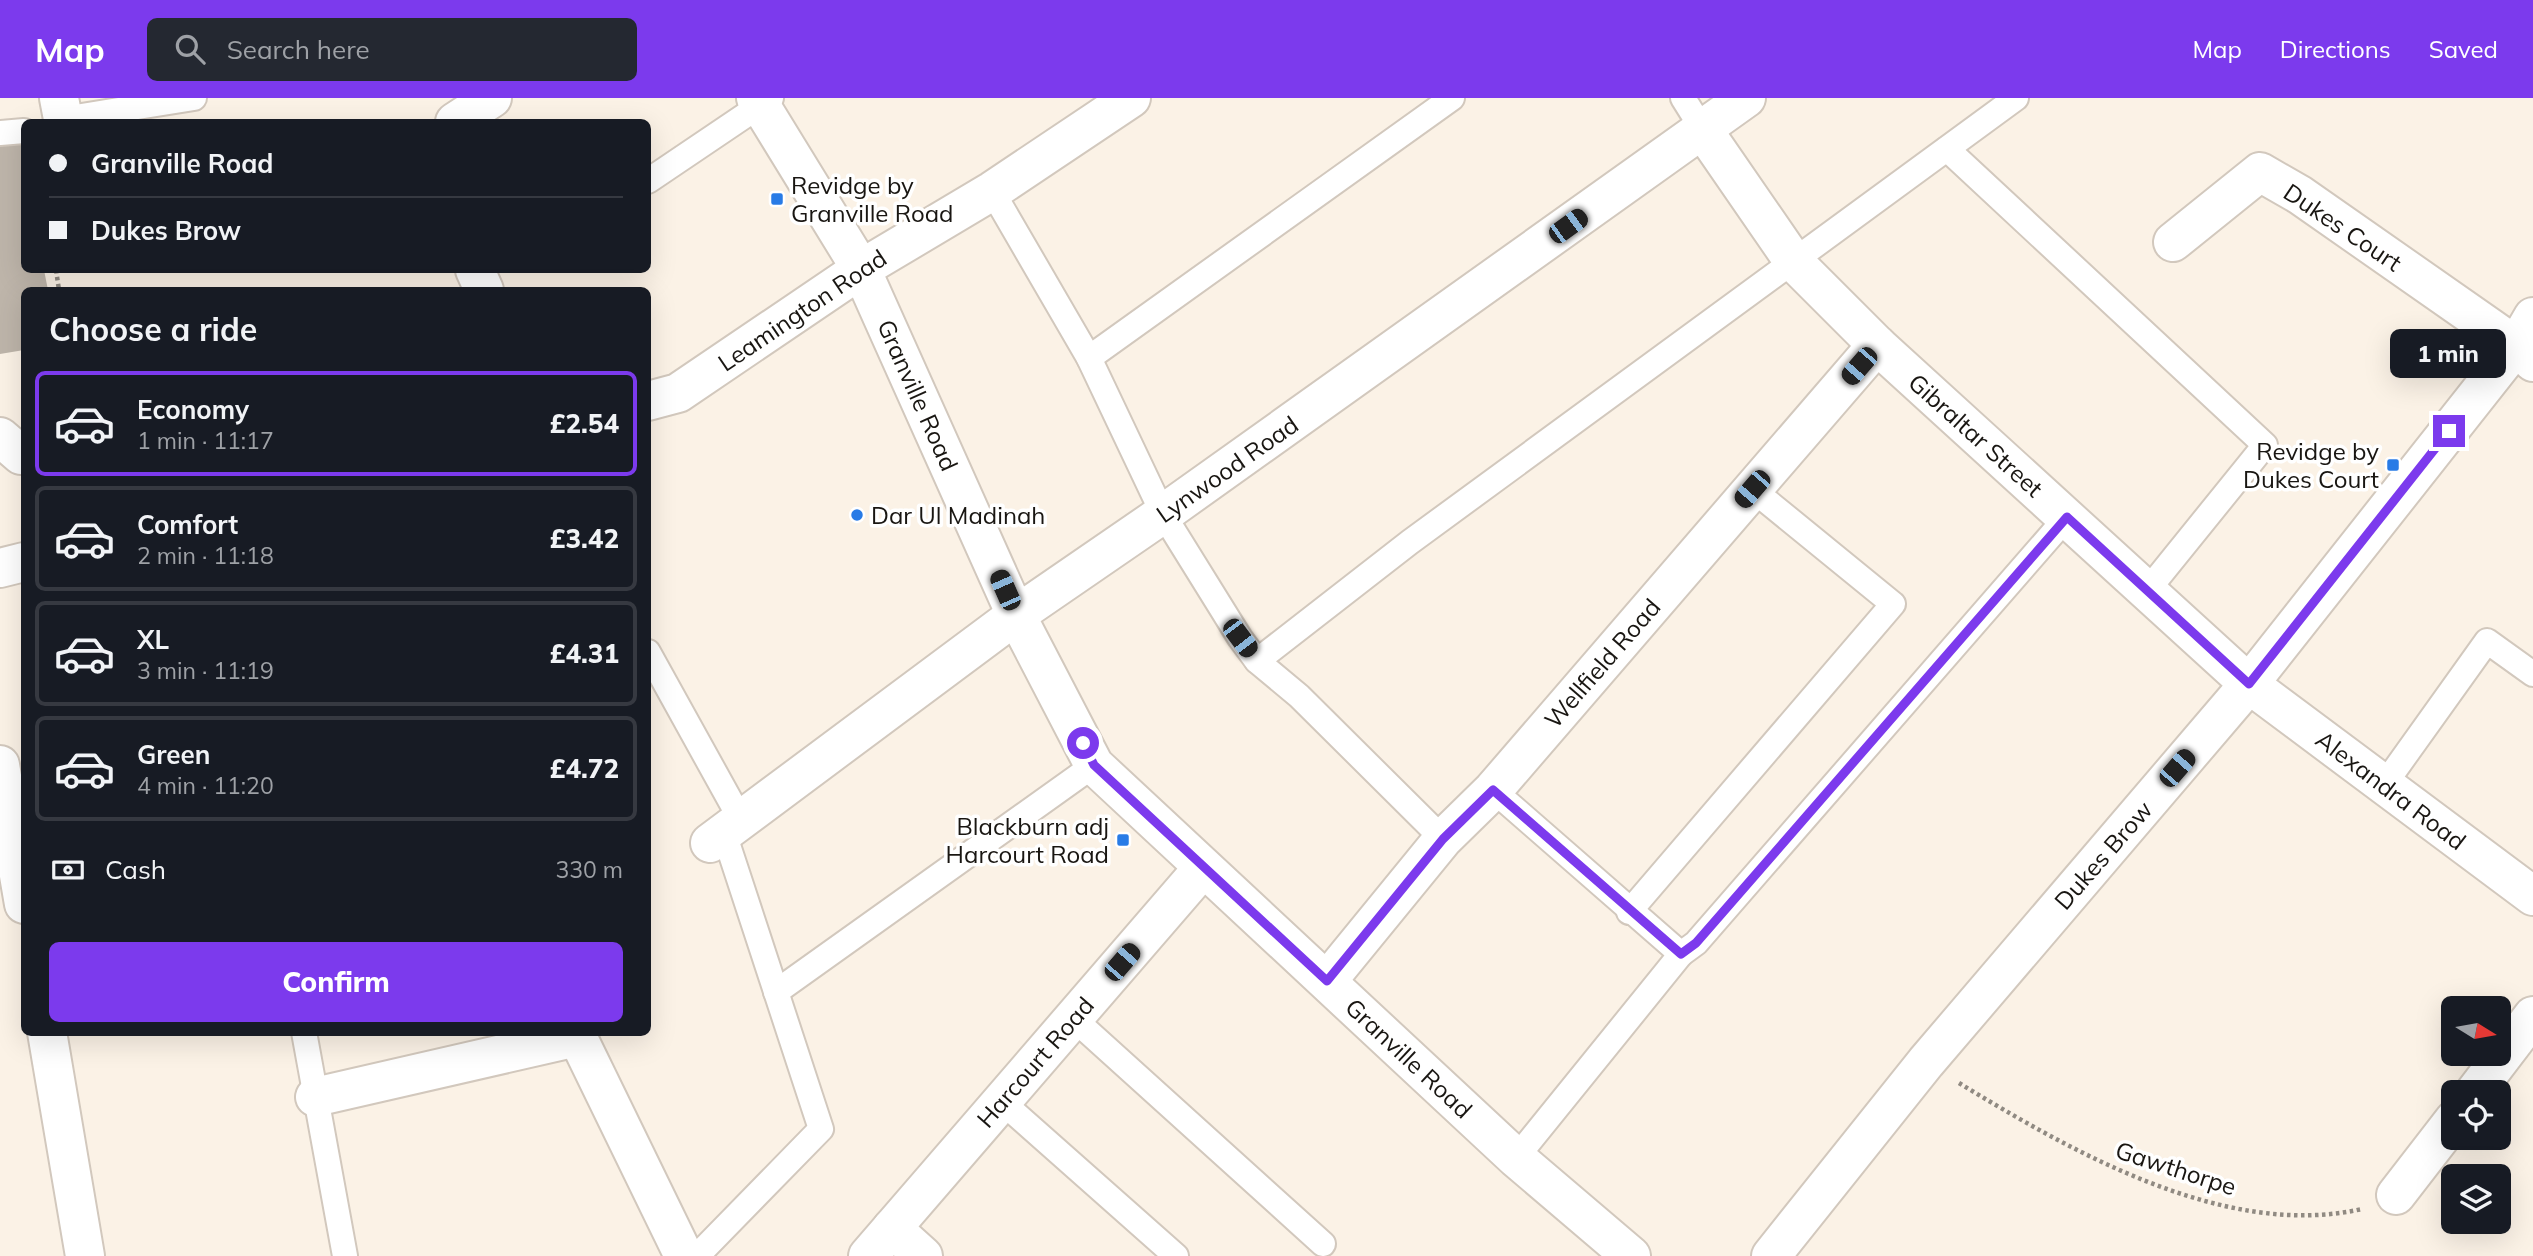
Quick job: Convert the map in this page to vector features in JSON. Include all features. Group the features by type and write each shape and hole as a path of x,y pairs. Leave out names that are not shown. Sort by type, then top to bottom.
{"street":[{"path":"460,119 492,98"},
{"name":"Leamington Road","path":"651,400 678,393 861,268 992,191 1130,98"},
{"name":"Lynwood Road","path":"725,832 1016,615 1163,514 1746,98"},
{"name":"Granville Road","path":"763,100 861,268 1016,615 1094,765 1516,1158 1631,1256"},
{"name":"Gibraltar Street","path":"1703,130 1794,262 1877,345 2249,684"},
{"name":"Dukes Court","path":"2173,242 2259,172 2300,195 2527,342"},
{"name":"Dukes Brow","path":"1771,1256 1926,1062 2249,684 2527,342"},
{"name":"Wellfield Road","path":"1327,981 1443,839 1493,790 1877,345"},
{"path":"0,568 21,563"},
{"name":"Alexandra Road","path":"2249,684 2533,895"},
{"path":"7,789 21,884"},
{"name":"Harcourt Road","path":"880,1242 1203,868"},
{"path":"2484,1080 2533,1016"},
{"path":"48,1036 85,1256"},
{"path":"315,1097 572,1036"},
{"path":"576,1036 684,1256"},
{"path":"2396,1195 2441,1137"},
{"path":"880,1242 923,1256"}],"lane":[{"path":"61,108 194,98"},
{"path":"1089,358 1452,98"},
{"path":"1683,98 1703,130"},
{"path":"1257,661 1421,534 2016,98"},
{"path":"651,179 763,100"},
{"path":"0,133 21,131"},
{"path":"1947,149 2265,445 2147,591"},
{"path":"992,191 1089,358 1163,514 1257,661 1299,696 1443,839"},
{"path":"1629,912 1893,604 1752,489"},
{"path":"1516,1158 1681,954 1696,943 2067,517"},
{"path":"2384,785 2487,641 2533,674"},
{"path":"651,659 725,832 821,1129 697,1256"},
{"path":"776,992 1094,765"},
{"path":"1493,790 1629,912 1681,954"},
{"path":"1073,1018 1323,1244"},
{"path":"305,1036 345,1256"},
{"path":"1001,1101 1176,1256"}],"path":[{"name":"Gawthorpe","path":"1926,1062 2092,1158 2137,1179 2192,1196 2282,1216 2359,1210 2396,1195"}],"building":[{"path":"21,140 21,273 45,273 47,287 21,287 21,350 0,354 0,144"}],"place":[{"name":"Revidge by Granville Road","path":"777,199"},
{"name":"Revidge by Dukes Court","path":"2393,465"},
{"name":"Dar Ul Madinah","path":"857,515"},
{"name":"Blackburn adj Harcourt Road","path":"1123,840"}],"route":[{"path":"1083,743 1094,765 1327,981 1443,839 1493,790 1659,938 1681,954 1696,943 2067,517 2249,684 2449,431"}]}
